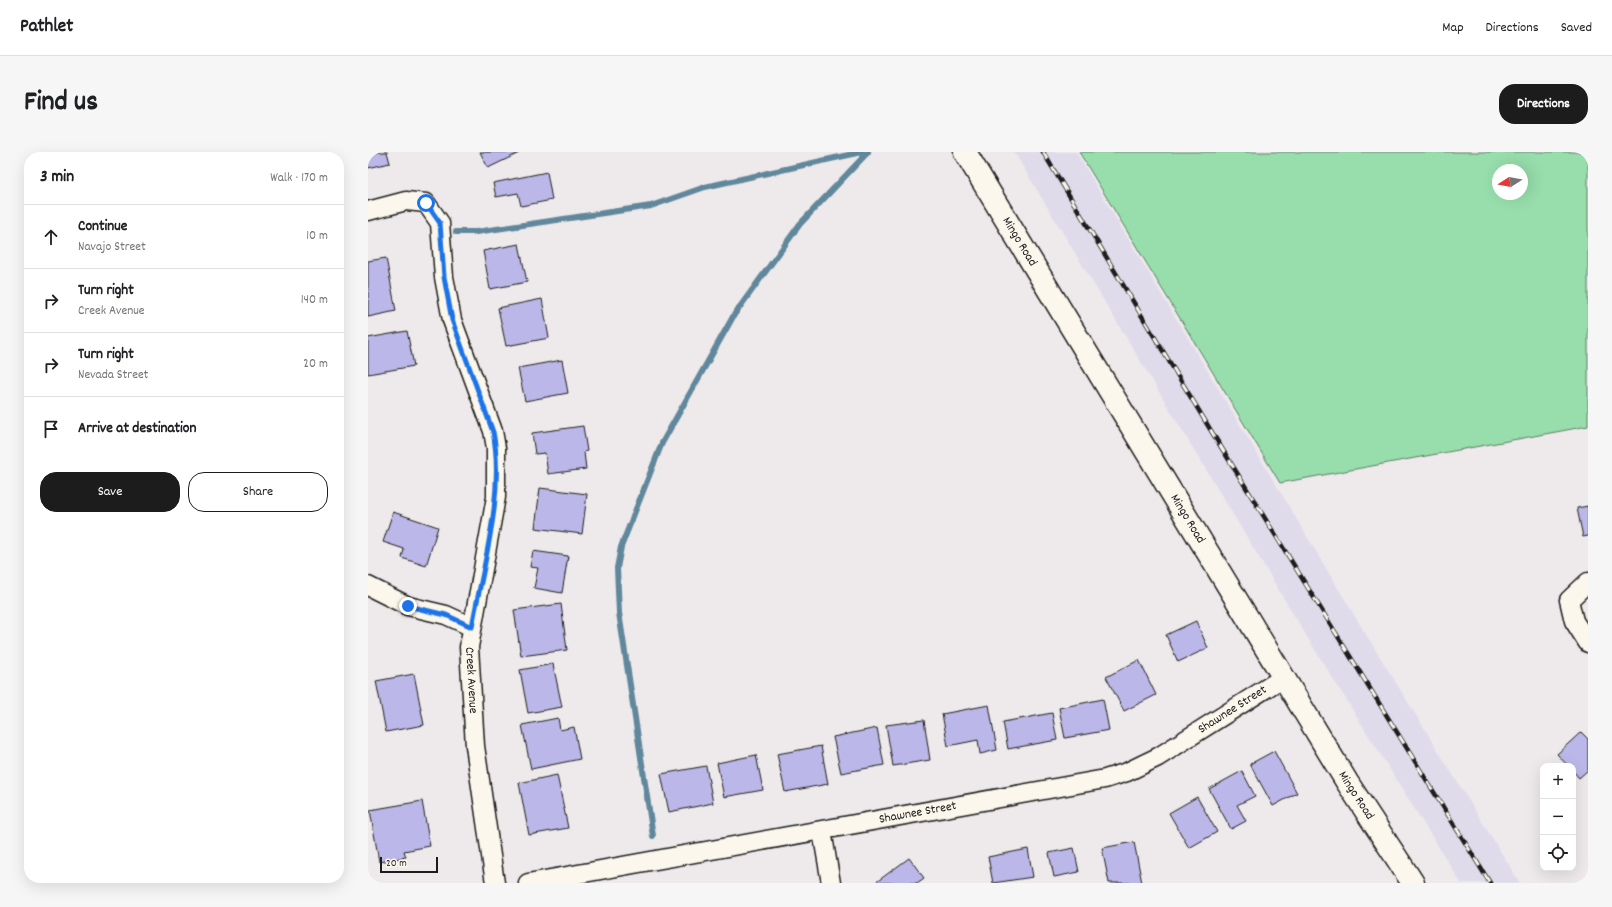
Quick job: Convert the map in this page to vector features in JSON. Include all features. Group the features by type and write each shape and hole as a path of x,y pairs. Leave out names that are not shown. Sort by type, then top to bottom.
{"street":[{"name":"Mingo Road","path":"965,152 1347,782 1413,883"},
{"name":"Creek Avenue","path":"368,211 406,202 426,203 440,223 444,277 452,320 493,432 496,448 496,498 469,647 475,746 495,883"},
{"path":"1588,582 1569,600 1574,621 1588,643"},
{"path":"368,586 408,606 446,615 472,627"},
{"name":"Shawnee Street","path":"528,883 1105,779 1127,772 1158,757 1284,677"},
{"path":"822,831 831,883"}],"shaded area":[{"path":"1014,152 1076,152 1362,628 1520,883 1461,883 1312,645"}],"green space":[{"path":"1079,152 1588,152 1588,426 1280,483"}],"building":[{"path":"368,152 387,152 390,163 368,168"},
{"path":"480,152 518,152 519,153 488,168"},
{"path":"547,172 552,200 521,206 518,193 496,197 493,183"},
{"path":"519,244 527,282 490,289 483,251"},
{"path":"386,258 396,311 368,317 368,261"},
{"path":"542,299 549,338 506,346 498,308"},
{"path":"407,331 414,366 368,374 368,338"},
{"path":"562,360 568,393 525,401 518,368"},
{"path":"583,426 587,451 584,452 586,469 548,474 545,453 535,454 532,433"},
{"path":"540,488 587,494 582,534 535,528"},
{"path":"1588,506 1588,536 1583,537 1577,508"},
{"path":"393,512 438,527 426,566 402,558 404,549 383,542"},
{"path":"533,551 568,556 562,593 534,588 538,568 530,567"},
{"path":"561,604 567,650 521,656 514,610"},
{"path":"1196,621 1208,648 1178,662 1166,635"},
{"path":"1139,660 1156,695 1124,711 1106,677"},
{"path":"553,664 562,707 528,713 520,670"},
{"path":"414,674 424,725 386,732 376,681"},
{"path":"1103,699 1109,730 1065,738 1059,708"},
{"path":"989,705 997,750 980,754 978,740 948,746 942,714"},
{"path":"1052,713 1057,740 1008,749 1003,722"},
{"path":"558,718 560,730 574,727 580,759 531,769 522,725"},
{"path":"924,720 930,760 893,766 886,725"},
{"path":"877,728 884,765 841,773 833,737"},
{"path":"1581,732 1588,739 1588,770 1579,778 1576,774 1576,763 1565,763 1557,754"},
{"path":"821,746 828,784 785,792 777,754"},
{"path":"1274,751 1297,793 1273,806 1250,764"},
{"path":"756,755 763,790 724,797 717,763"},
{"path":"706,766 713,803 669,812 661,774"},
{"path":"1242,771 1255,796 1237,805 1246,821 1231,829 1209,789"},
{"path":"557,775 568,828 529,835 519,783"},
{"path":"1197,797 1217,832 1189,848 1169,813"},
{"path":"422,801 430,846 404,851 406,857 379,862 370,810"},
{"path":"1134,842 1142,883 1109,883 1102,848"},
{"path":"1074,848 1079,872 1054,877 1049,853"},
{"path":"1028,849 1033,877 993,883 988,857"},
{"path":"909,858 924,878 917,883 875,883"}],"waterway":[{"path":"456,232 476,232 651,206 705,187 862,152"},
{"path":"653,836 619,613 617,568 621,547 662,443 734,315 800,224 868,152"}],"railway":[{"path":"1043,152 1213,434 1490,883"}],"route":[{"path":"408,606 446,615 472,627 496,498 496,448 493,432 452,320 444,277 440,223 426,203"}]}
